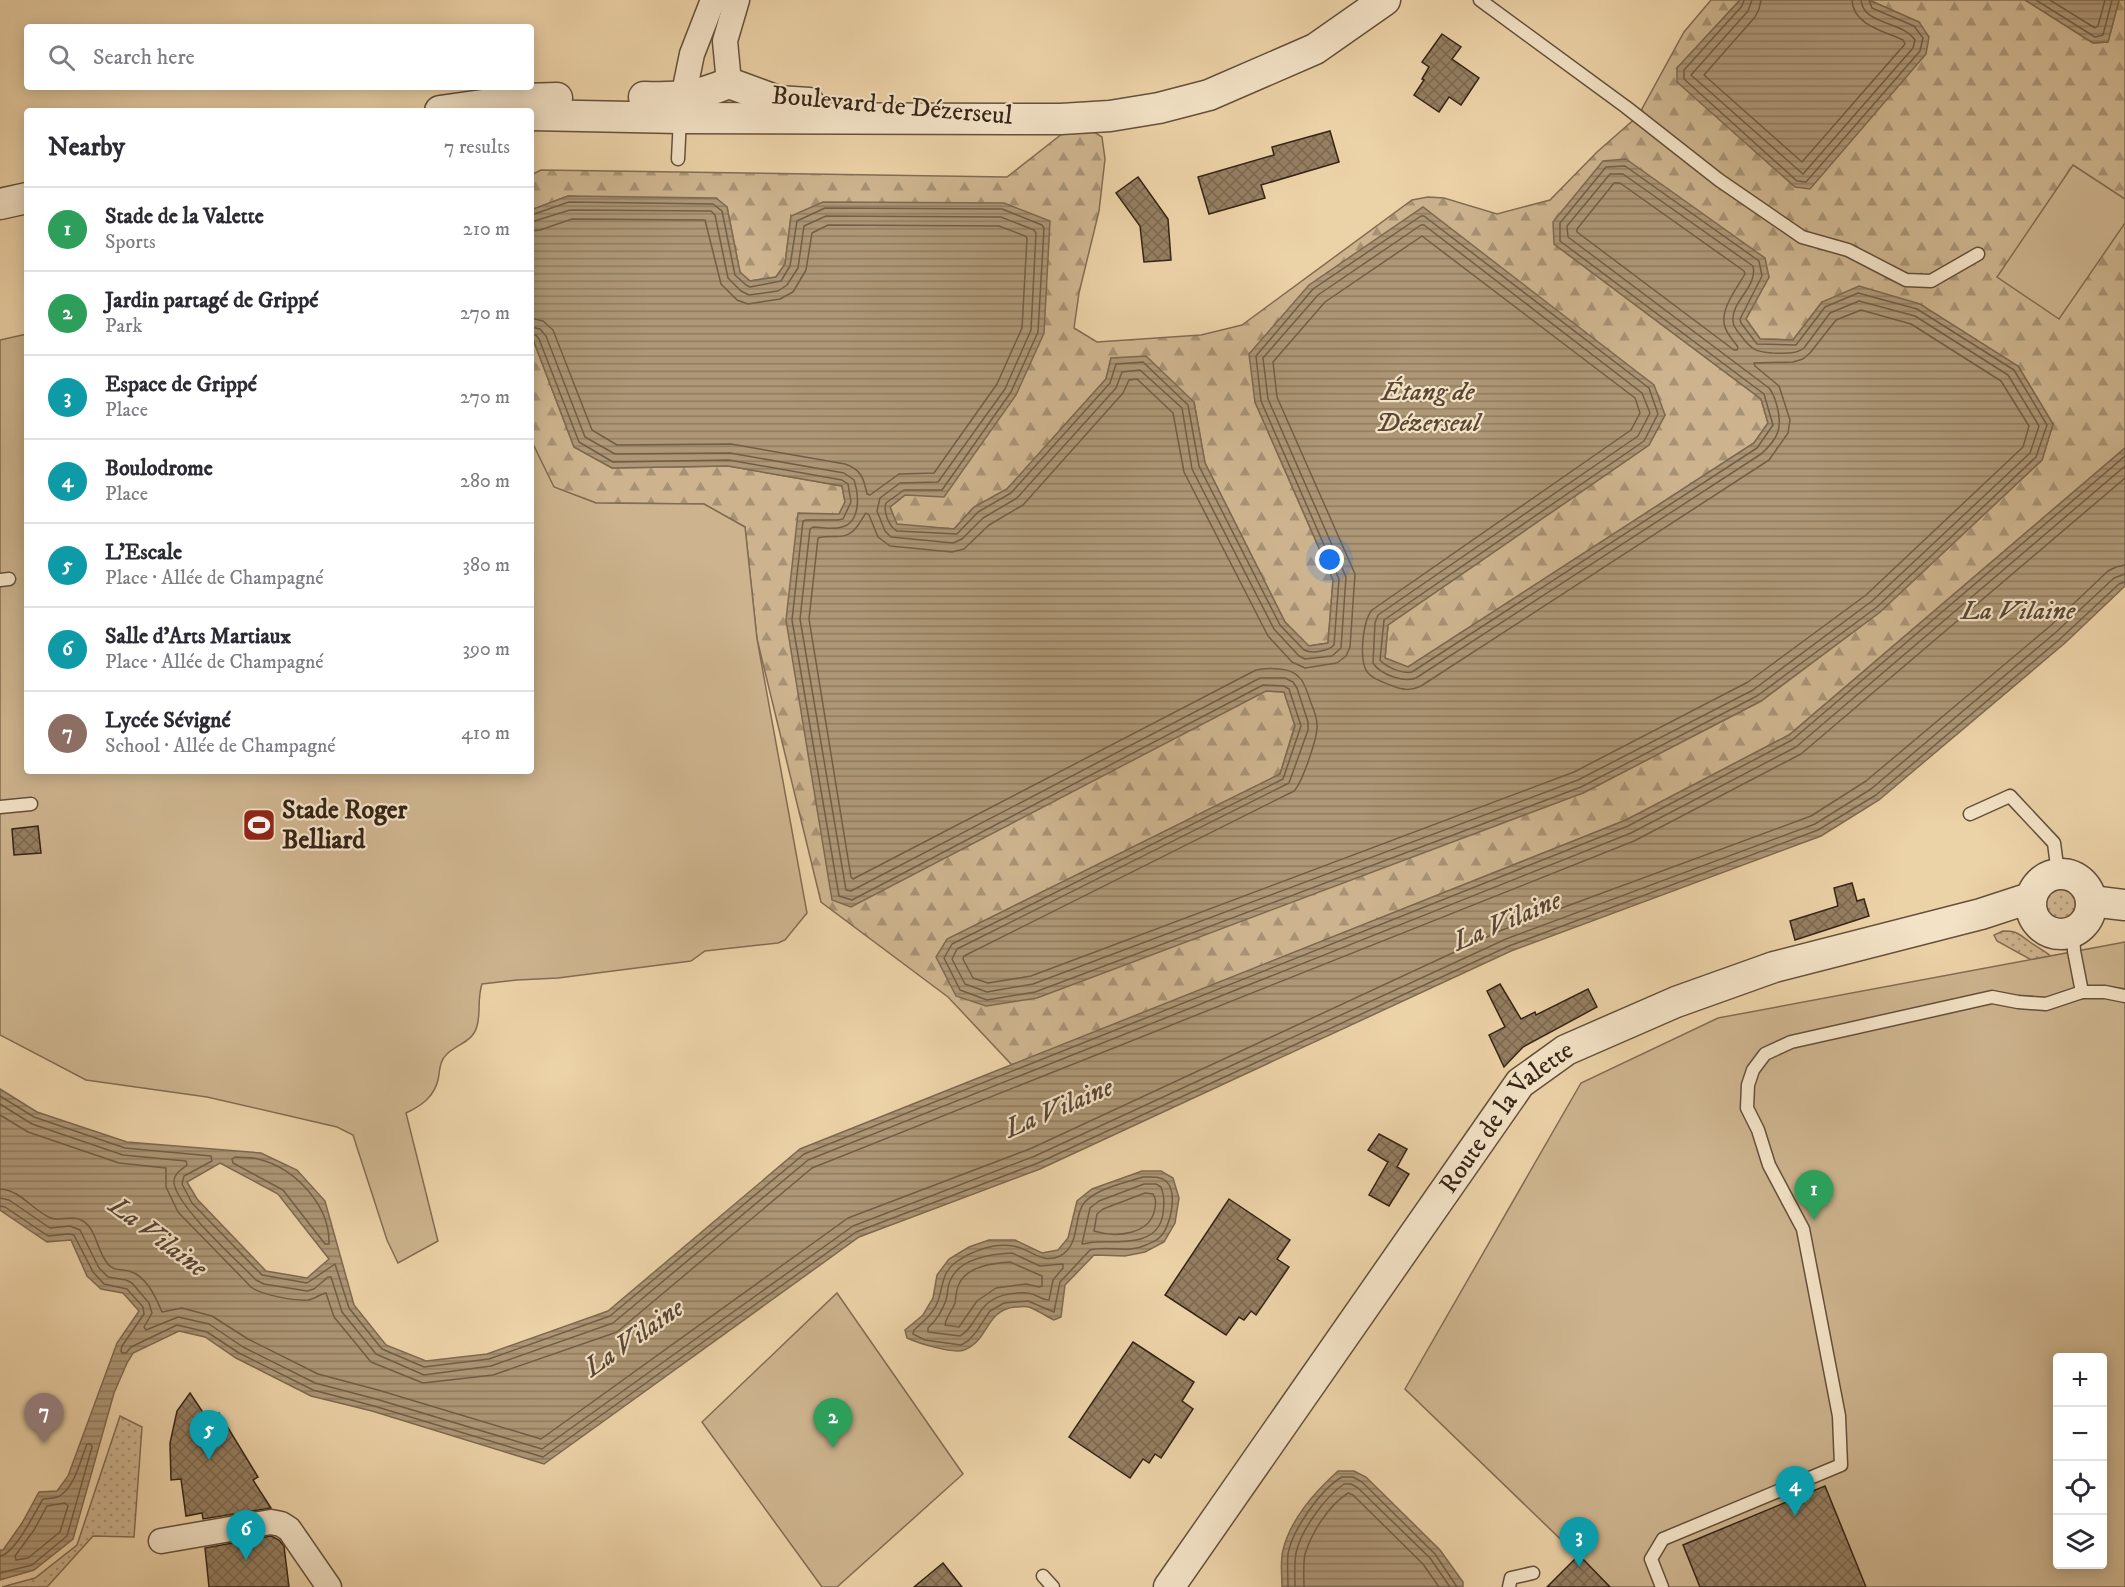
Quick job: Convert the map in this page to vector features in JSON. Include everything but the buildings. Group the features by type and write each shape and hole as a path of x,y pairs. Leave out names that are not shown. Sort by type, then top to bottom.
{"street":[{"path":"681,108 692,54 713,0"},
{"path":"729,83 725,41 737,0"},
{"name":"Boulevard de Dézerseul","path":"534,115 681,108 1061,119 1110,116 1159,108 1209,95 1315,49 1385,0"},
{"name":"Boulevard de Dézerseul","path":"461,108 525,99 623,96 681,108 705,93 729,83 778,101 1061,119"},
{"path":"0,204 24,199"},
{"path":"2058,873 2069,874 2079,879 2087,888 2091,901 2086,921 2073,931 2062,934 2051,932 2040,926 2034,918 2030,898 2036,886 2043,879 2058,873"},
{"name":"Route de la Valette","path":"1177,1580 1520,1083 1566,1050 1676,1002 1774,967 1981,914 2030,898"},
{"path":"2091,901 2125,905"},
{"path":"161,1541 271,1522 280,1524 289,1529 328,1587"}],"lane":[{"path":"1480,0 1626,106 1719,180 1802,237 1848,250 1906,280 1931,281 1978,254"},
{"path":"678,159 681,108"},
{"path":"1971,814 2010,796 2054,843 2058,873"},
{"path":"0,807 31,804"},
{"path":"2073,931 2074,951 2082,992"},
{"path":"1662,1587 1651,1559 1663,1539 1841,1465 1839,1416 1803,1229 1769,1165 1758,1130 1747,1108 1748,1085 1753,1070 1765,1054 1791,1042 1992,997 2046,1004 2082,992 2105,992 2125,996"},
{"path":"1509,1587 1511,1578 1533,1573"},
{"path":"1043,1576 1053,1587"}],"green space":[{"path":"1711,0 1740,0 1677,68 1919,22 1869,0 2025,0 2093,43 2108,42 2119,0 2125,0 2125,448 1789,735 1626,820 1012,1065 948,997 821,902 757,639 745,527 704,504 596,503 553,487 534,446 534,342 574,447 612,468 728,466 842,486 845,502 839,514 1266,691 1284,692 1295,725 1280,774 948,939 1583,793 1761,701 1880,612 2042,460 2053,424 2018,366 1822,302 1793,340 1760,339 1746,319 1769,277 1554,244 1761,399 1768,423 1754,443 1408,667 1385,658 1388,625 1649,445 1665,415 1255,402 1333,580 1328,643 1308,646 1285,622 1205,463 1194,402 1111,358 1106,379 1007,489 974,507 954,529 897,525 890,507 905,495 791,216 785,264 776,277 750,281 740,273 727,207 568,196 534,209 534,174 541,170 1007,177 1067,130 1091,130 1102,137 1105,159 1099,211 1079,293 1074,328 1097,342 1201,335 1242,325 1412,200 1428,197 1444,198 1497,214 1550,200 1597,152 1638,116 1684,32"},
{"path":"2073,165 2125,199 2125,223 2059,319 1997,277"},
{"path":"24,335 24,774 534,774 534,446 554,487 596,503 704,504 745,527 757,639 807,913 785,940 778,943 705,951 691,961 558,978 482,984 475,1031 472,1036 444,1057 436,1086 430,1096 422,1104 406,1113 438,1241 398,1263 387,1240 353,1135 337,1127 207,1097 86,1080 0,1035 0,340"},
{"path":"2059,881 2074,887 2080,902 2074,917 2059,923 2044,917 2038,902 2044,887"},
{"path":"2003,931 2018,933 2054,959 2035,962 1997,941 1994,935"},
{"path":"2125,942 2125,1587 1610,1587 1405,1389 1581,1083 1718,1018"},
{"path":"837,1293 963,1474 837,1587 822,1587 702,1422"},
{"path":"120,1416 142,1427 134,1537 93,1536 47,1587 2,1587 35,1578 77,1545"}],"water":[{"path":"1740,0 1869,0 1919,22 1929,37 1926,54 1810,189 1795,187 1677,82 1677,68"},
{"path":"2025,0 2119,0 2108,42 2093,43"},
{"name":"Étang de Dézerseul","path":"1626,159 1765,258 1769,277 1746,319 1760,339 1793,340 1822,302 1859,286 1920,304 2018,366 2053,424 2042,460 1880,612 1761,701 1583,793 1037,998 986,1006 956,996 936,957 947,939 1280,774 1295,726 1284,692 1266,691 851,907 832,900 786,620 798,513 839,514 845,502 842,486 728,466 612,468 574,447 534,342 534,209 568,196 716,198 727,207 740,272 750,281 776,277 785,264 791,216 823,202 1004,203 1050,221 1044,333 1016,395 944,497 905,495 890,507 897,524 954,529 974,507 1007,489 1106,379 1111,358 1146,356 1194,402 1205,463 1285,622 1309,646 1328,643 1333,580 1255,402 1249,354 1309,285 1423,207 1654,385 1665,415 1649,445 1388,625 1385,658 1408,667 1754,443 1768,423 1761,399 1554,244 1553,222 1603,161"},
{"name":"La Vilaine","path":"2125,448 2125,586 2065,643 1879,800 1821,836 1511,951 1040,1169 859,1237 544,1464 372,1411 311,1396 236,1358 205,1337 179,1331 133,1353 127,1363 114,1393 73,1539 34,1570 0,1580 0,1550 3,1550 22,1523 39,1492 57,1491 68,1476 117,1343 139,1311 123,1293 101,1289 87,1276 71,1240 47,1242 0,1210 0,1089 37,1112 127,1142 261,1153 297,1170 325,1201 354,1305 386,1345 426,1361 487,1354 608,1311 800,1149 1626,820 1789,735","holes":["220,1163 278,1194 329,1259 307,1278 266,1271 197,1199 187,1182"]},
{"path":"1142,1171 1161,1171 1173,1178 1179,1198 1175,1223 1164,1242 1145,1252 1125,1256 1094,1255 1065,1285 1061,1317 1054,1320 1027,1307 1005,1309 992,1320 972,1346 959,1351 919,1343 907,1338 905,1330 923,1315 933,1298 937,1275 949,1259 969,1247 989,1240 1015,1240 1042,1253 1058,1250 1068,1238 1077,1201 1092,1189"},
{"path":"1338,1471 1354,1471 1366,1477 1440,1550 1463,1582 1463,1587 1282,1587 1282,1554 1292,1527 1313,1497"}],"place":[{"name":"Stade Roger Belliard","path":"259,825"},
{"name":"Stade de la Valette","path":"1814,1220"},
{"name":"Lycée Sévigné","path":"44,1443"},
{"name":"Jardin partagé de Grippé","path":"833,1448"},
{"name":"L’Escale","path":"209,1460"},
{"name":"Boulodrome","path":"1795,1516"},
{"name":"Salle d'Arts Martiaux","path":"246,1560"},
{"name":"Espace de Grippé","path":"1579,1567"}]}
